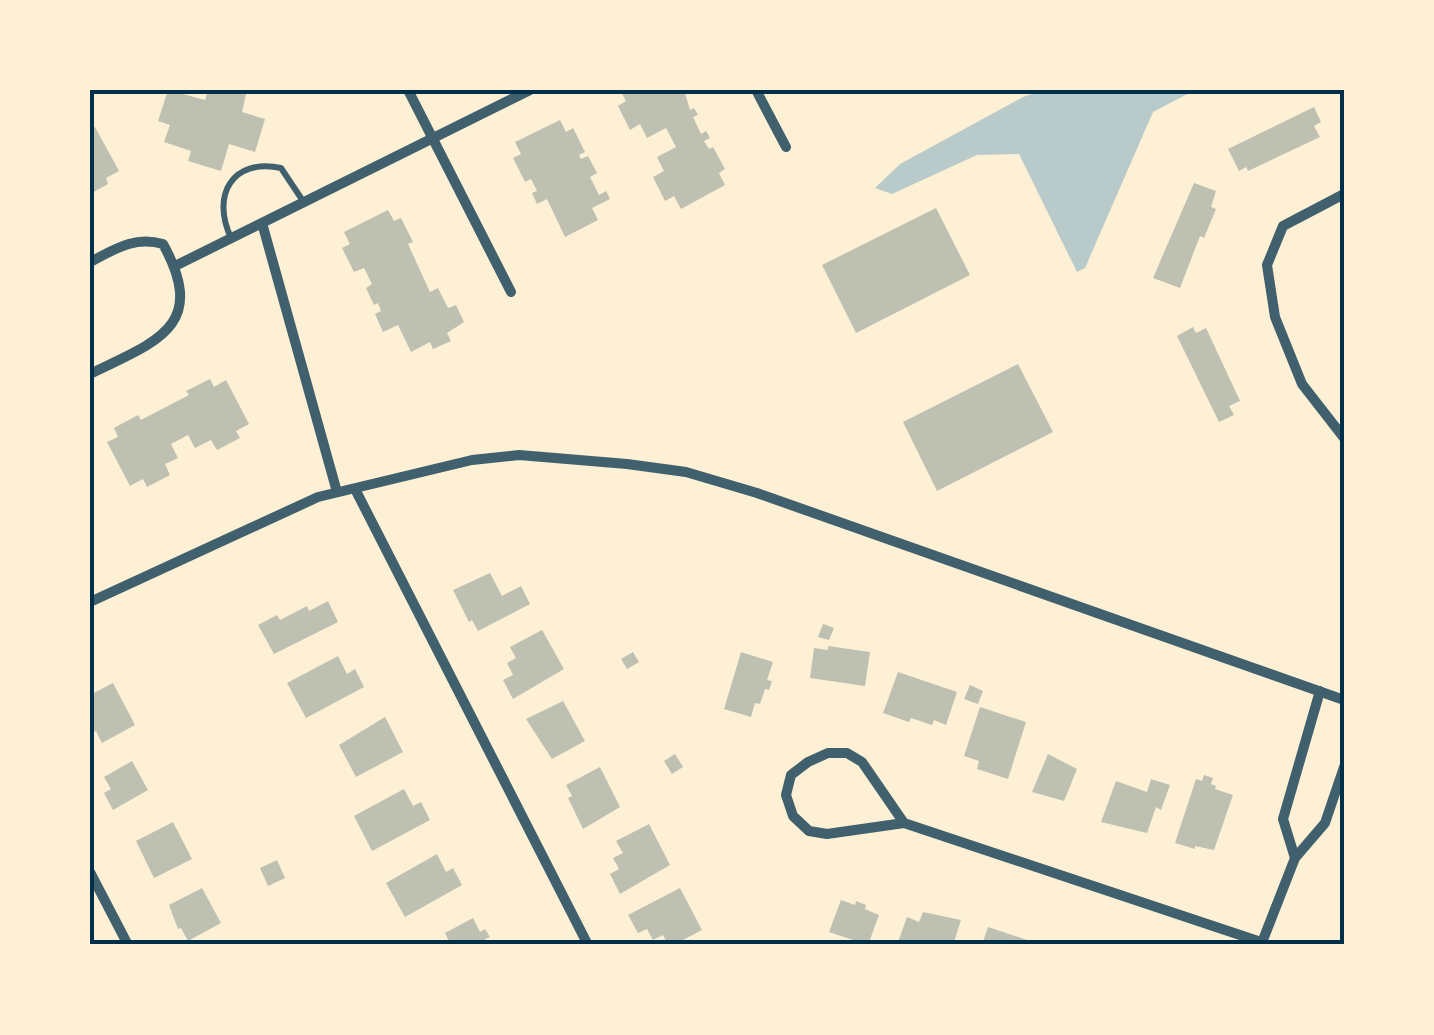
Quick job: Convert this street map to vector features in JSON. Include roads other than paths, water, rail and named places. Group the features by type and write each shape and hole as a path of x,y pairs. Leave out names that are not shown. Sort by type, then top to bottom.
{"street":[{"path":"408,90 511,292"},
{"path":"175,266 530,90"},
{"path":"756,90 786,147"},
{"path":"1344,194 1283,226 1268,264 1274,317 1302,384 1344,438"},
{"path":"262,223 337,492"},
{"path":"90,262 144,239 163,244 175,266 179,302 175,324 154,342 90,374"},
{"path":"90,602 318,496 472,460 518,455 686,472 788,504 1344,700"},
{"path":"354,489 588,945"},
{"path":"1295,858 1284,819 1320,691"},
{"path":"904,823 862,762 848,753 828,753 791,775 786,794 793,816 809,831 826,834 904,823 1261,944 1295,858 1324,823 1344,767"},
{"path":"90,872 128,945"}],"lane":[{"path":"232,238 221,208 222,195 241,174 267,166 282,168 304,202"}]}
